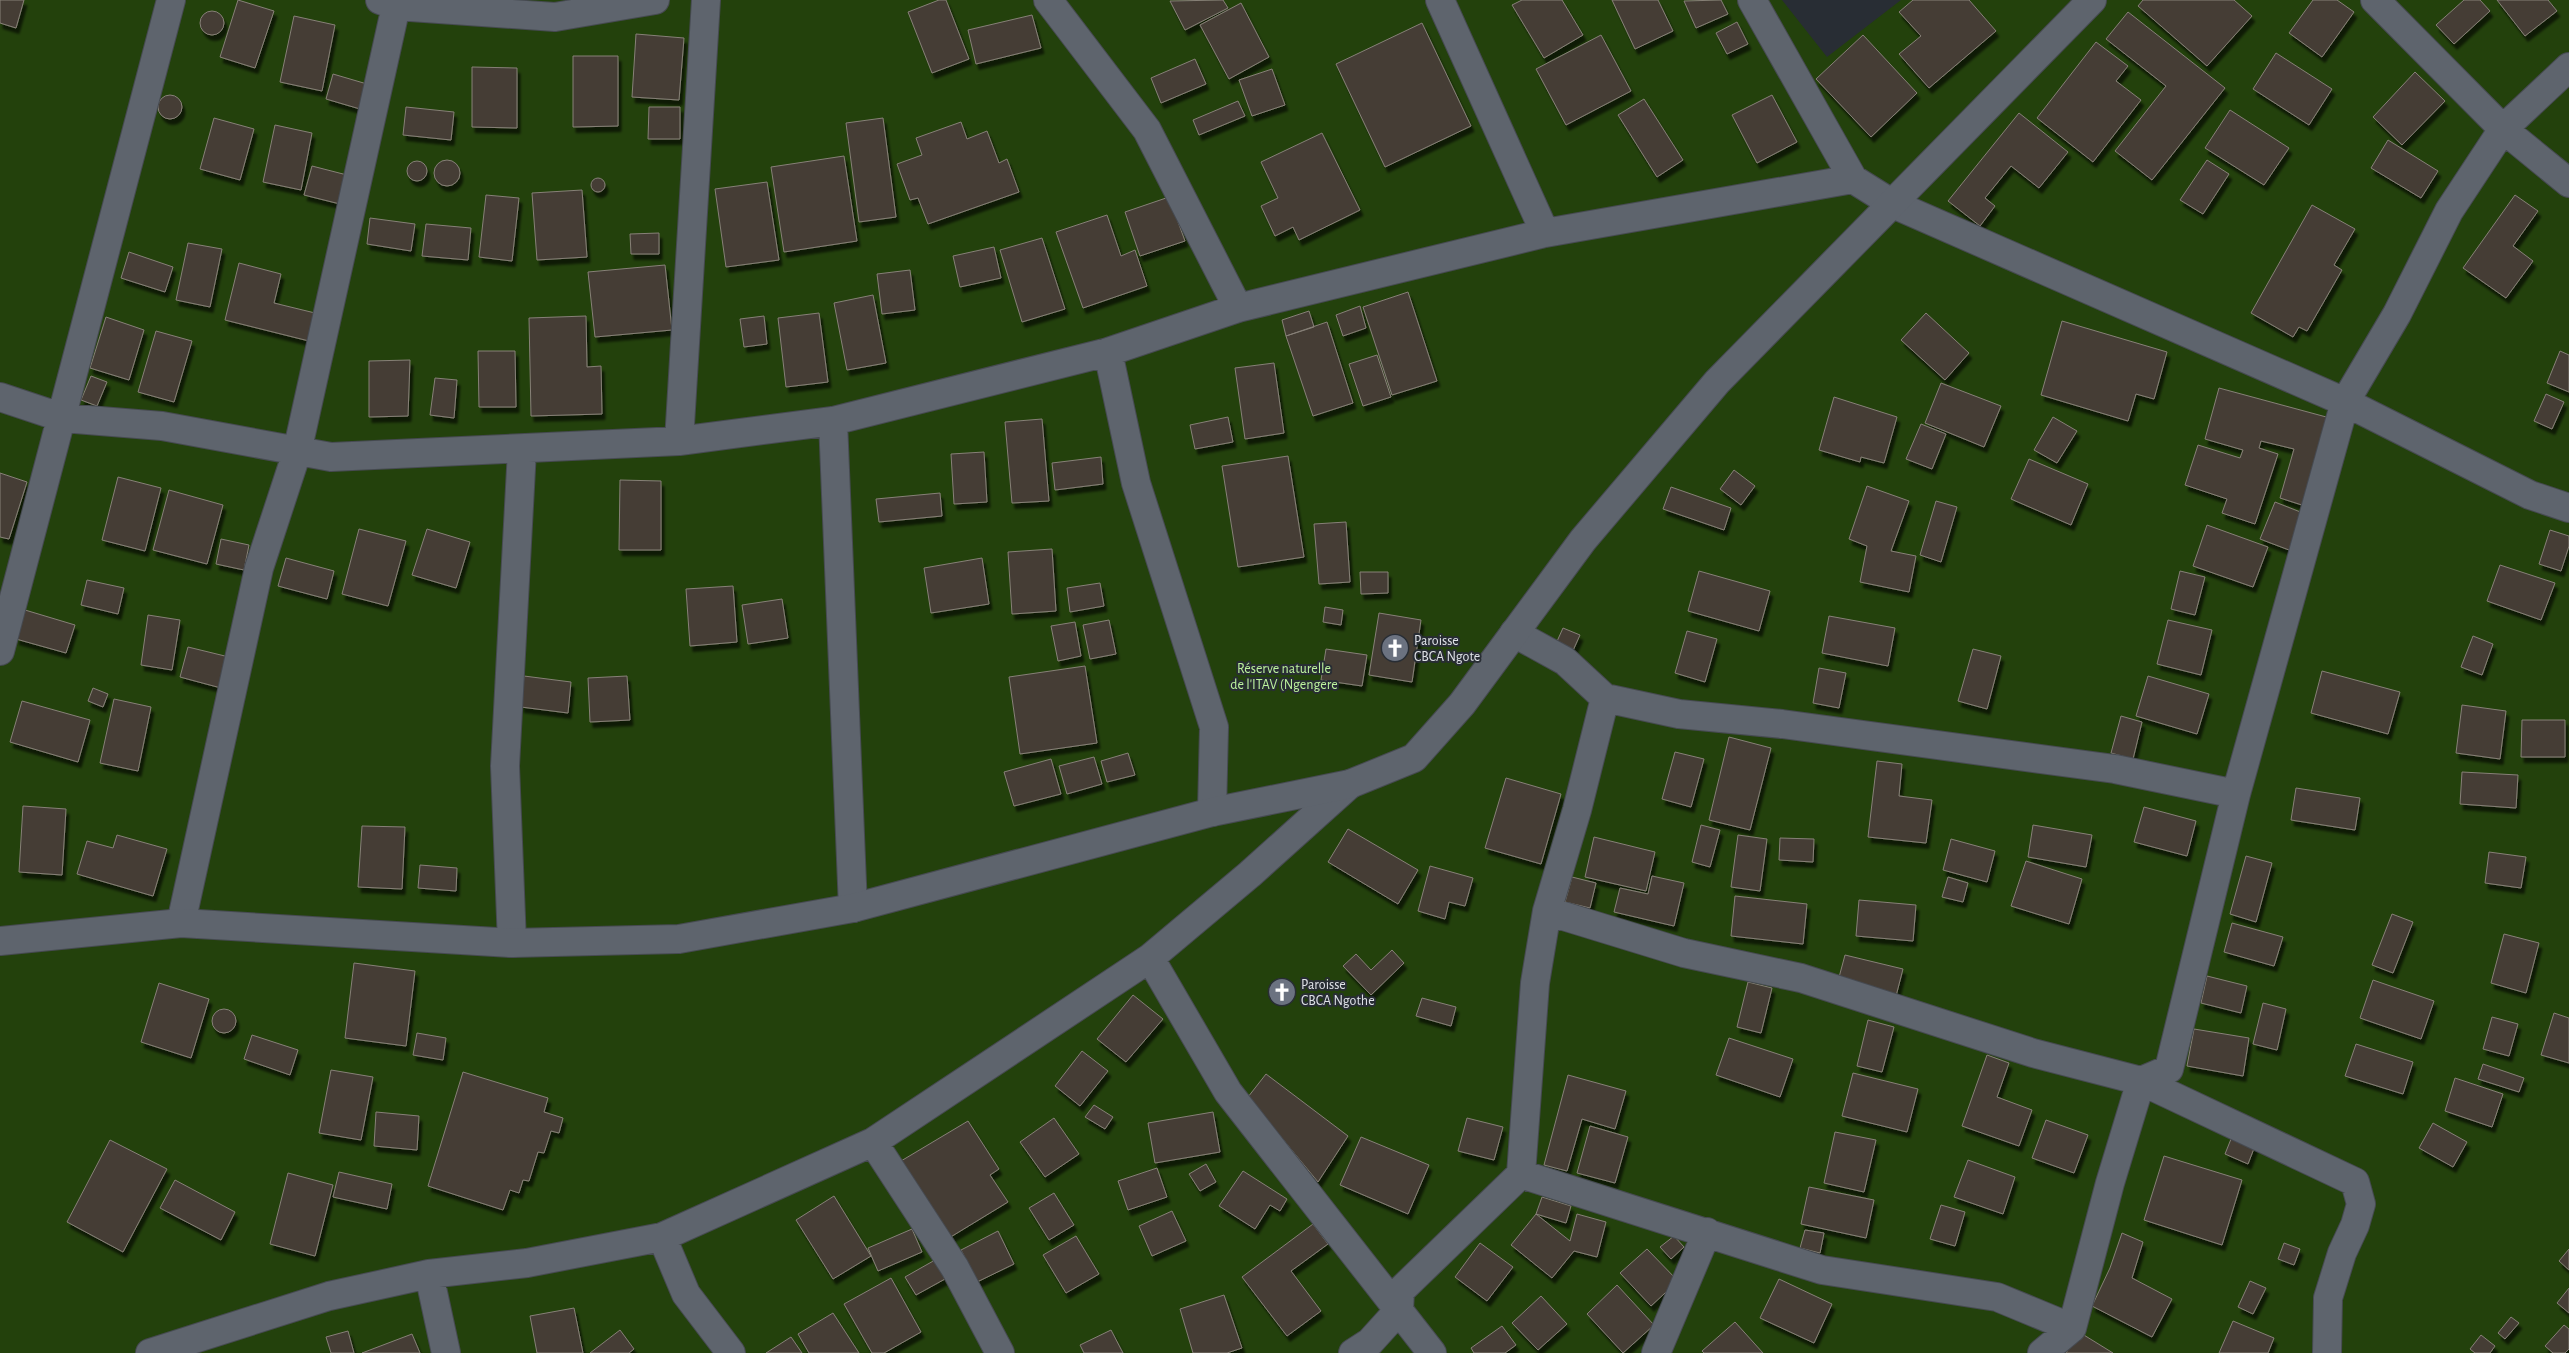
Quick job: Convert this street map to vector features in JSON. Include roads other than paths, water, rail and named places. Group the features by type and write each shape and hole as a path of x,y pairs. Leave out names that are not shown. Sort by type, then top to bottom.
{"street":[{"path":"0,651 172,0"},
{"path":"181,923 259,568 297,452 388,3 555,17 655,0"},
{"path":"679,440 706,0"},
{"path":"1048,0 1146,130 1238,308"},
{"path":"1440,0 1545,232"},
{"path":"1752,0 1853,179 1893,204 2345,402 2530,495 2569,508"},
{"path":"0,941 181,923 512,943 679,938 853,908 1212,812 1350,784 1414,758 1462,704 1583,540 1717,382 2092,0"},
{"path":"2375,0 2503,129 2569,183"},
{"path":"2140,1081 2169,1069 2236,794 2345,402 2397,314 2449,211 2503,129 2569,67"},
{"path":"0,397 63,418 162,426 331,457 522,450 679,440 833,421 1108,352 1238,308 1545,232 1853,179"},
{"path":"1108,352 1136,483 1214,727 1212,812"},
{"path":"833,421 853,908"},
{"path":"512,943 505,766 522,450"},
{"path":"1514,633 1565,661 1605,698 1679,714 1782,724 2115,769 2236,794"},
{"path":"1353,1353 1370,1342 1399,1310 1400,1291 1521,1174 1535,983 1547,911 1578,810 1605,698"},
{"path":"150,1353 328,1296 429,1274 527,1263 662,1237 873,1142 1150,958 1250,874 1350,784"},
{"path":"1547,911 1684,953 1801,978 2033,1053 2140,1081 2355,1182 2361,1204 2355,1226 2342,1253 2328,1298 2327,1353"},
{"path":"1150,958 1228,1092 1432,1353"},
{"path":"2042,1353 2072,1328 2140,1081"},
{"path":"873,1142 955,1268 1000,1353"},
{"path":"1521,1174 1822,1270 1998,1297 2072,1328"},
{"path":"1656,1353 1707,1232"},
{"path":"662,1237 686,1294 731,1353"},
{"path":"429,1274 446,1353"}],"place":[{"name":"Paroisse CBCA Ngote","path":"1395,648"},
{"name":"Paroisse CBCA Ngothe","path":"1282,992"}],"park label":[{"name":"Réserve naturelle de l'ITAV (Ngengere","path":"1284,676"}]}
